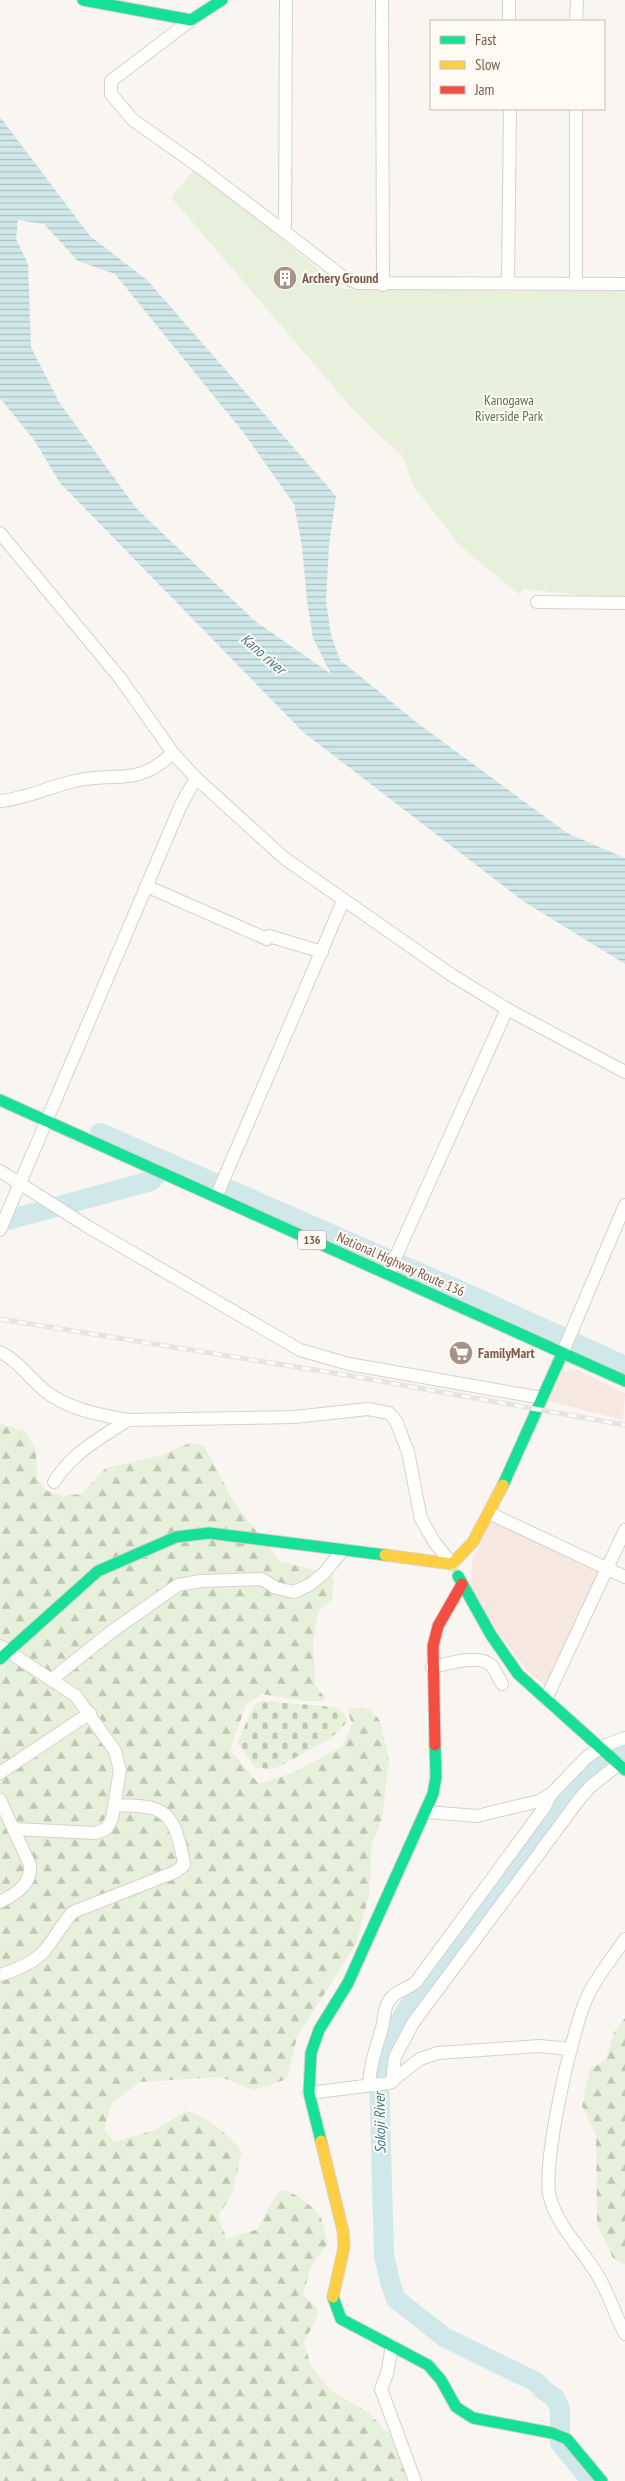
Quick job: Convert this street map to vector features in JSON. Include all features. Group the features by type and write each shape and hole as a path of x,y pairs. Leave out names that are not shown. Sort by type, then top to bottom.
{"main road":[{"path":"83,0 125,4 191,20 222,0"},
{"name":"National Highway Route 136","path":"0,1100 388,1274 566,1344 625,1381"},
{"path":"2,1652 98,1571 176,1537 209,1534 452,1564 462,1558 474,1541 489,1513 566,1344"},
{"path":"452,1564 504,1656 518,1674 620,1766"},
{"path":"462,1584 438,1626 433,1646 436,1777 434,1794 348,1983 319,2030 311,2053 309,2093 343,2231 344,2247 332,2300 341,2319 428,2365 441,2380 456,2407 473,2418 552,2433 567,2439 602,2481"}],"street":[{"path":"285,232 286,0"},
{"path":"382,0 383,285"},
{"path":"509,0 509,20"},
{"path":"576,0 576,20"},
{"path":"191,20 111,81 111,94 133,120 201,168 346,280 383,285 625,284"},
{"path":"508,283 510,110"},
{"path":"576,110 576,284"},
{"path":"0,533 120,678 172,753 196,778 284,858 343,902 507,1009 625,1072"},
{"path":"537,602 625,603"},
{"path":"0,801 42,792 73,781 140,775 159,766 172,753"},
{"path":"0,1230 3,1215 20,1183 181,805 196,778"},
{"path":"146,886 267,939 269,936 322,952"},
{"path":"216,1197 343,902"},
{"path":"388,1274 507,1009"},
{"path":"0,1170 90,1228 300,1350 349,1364 542,1398"},
{"path":"566,1344 625,1205"},
{"path":"0,1352 17,1363 54,1398 98,1414 128,1420 294,1416 368,1409 389,1413 396,1421 408,1452 421,1518 435,1543 452,1564"},
{"path":"54,1482 70,1460 128,1420"},
{"path":"489,1513 625,1577"},
{"path":"546,1699 625,1530"},
{"path":"51,1680 111,1632 178,1585 201,1581 262,1580 276,1588 294,1592 311,1584 324,1573 343,1550"},
{"path":"2,1652 76,1696 90,1713 119,1759 120,1770 112,1819 106,1829 95,1833 16,1829"},
{"path":"432,1667 475,1660 491,1666 502,1684"},
{"path":"0,1773 90,1713"},
{"path":"427,1812 477,1816 539,1802 551,1794 570,1773 602,1749 625,1738"},
{"path":"390,2082 394,2057 413,2023 581,1796 590,1786 620,1766"},
{"path":"370,2085 370,2066 383,2024 382,2014 389,2000 394,1994 409,1988 416,1982 544,1808 551,1794"},
{"path":"0,1801 16,1829 30,1865 31,1876 13,1896 0,1902"},
{"path":"0,1975 31,1962 44,1951 62,1923 73,1912 175,1872 184,1865 183,1854 173,1824 166,1814 153,1808 115,1805"},
{"path":"625,1939 589,1993 580,2016 556,2114 549,2182 549,2197 556,2213 597,2275 625,2334"},
{"path":"309,2093 390,2082 420,2059 438,2053 539,2046 571,2049"},
{"path":"392,2346 387,2374 381,2389 415,2481"}],"shaded area":[{"path":"575,1369 625,1393 623,1420 549,1401 560,1373"},
{"path":"492,1521 601,1570 545,1686 527,1670 496,1630 471,1587 472,1560"}],"green space":[{"name":"Kanogawa Riverside Park","path":"196,168 342,289 625,291 625,596 592,596 523,589 519,594 460,546 413,485 404,458 355,412 171,197"},
{"path":"0,1424 25,1431 36,1451 37,1479 47,1491 63,1496 81,1494 106,1468 159,1456 190,1443 204,1446 234,1502 279,1561 333,1575 332,1600 318,1611 313,1642 315,1685 325,1698 324,1701 304,1701 262,1694 246,1705 230,1750 259,1784 295,1772 343,1746 352,1724 348,1713 349,1708 370,1709 380,1721 389,1760 382,1818 372,1844 369,1895 356,1944 297,2037 287,2079 254,2090 221,2077 139,2082 112,2103 104,2129 114,2142 155,2130 186,2111 202,2117 224,2133 242,2152 232,2193 218,2217 227,2239 258,2229 272,2202 281,2190 297,2196 317,2212 328,2243 311,2266 303,2295 317,2307 318,2315 304,2342 311,2366 330,2390 369,2413 393,2439 408,2481 0,2481"},
{"path":"261,1701 335,1707 344,1713 348,1721 330,1739 274,1769 256,1768 237,1743 254,1706"},
{"path":"625,2018 625,2264 613,2258 597,2224 596,2135 582,2106 590,2069 606,2060 614,2032"}],"water":[{"name":"Kano river","path":"0,117 90,236 147,280 336,496 329,545 326,600 331,635 340,660 420,725 567,833 625,858 625,964 523,901 303,732 60,483 34,440 0,398","holes":["18,220 44,224 78,261 115,274 243,432 294,504 302,546 307,601 313,638 331,674 255,621 137,509 59,402 31,347 28,264 16,239"]}],"waterway":[{"path":"100,1133 477,1298 625,1366"},
{"path":"0,1222 151,1181 168,1162"},
{"name":"Sokoji River","path":"591,2481 560,2443 560,2409 555,2398 536,2382 444,2337 396,2299 384,2255 379,2073 389,2038 408,2008 578,1783 615,1755 625,1750"}],"railway":[{"path":"0,1319 346,1375 625,1425"}],"traffic: fast":[{"path":"83,0 191,20 222,0"},
{"path":"0,1100 625,1381"},
{"path":"503,1485 562,1354"},
{"path":"0,1659 98,1571 176,1537 209,1533 385,1555"},
{"path":"458,1576 491,1635 518,1674 625,1770"},
{"path":"321,2141 309,2093 311,2053 319,2030 348,1983 433,1794 436,1777 435,1745"},
{"path":"333,2297 341,2319 428,2365 441,2380 456,2407 473,2418 552,2433 567,2439 602,2481"}],"traffic: slow":[{"path":"385,1555 452,1564 473,1542 503,1485"},
{"path":"321,2141 343,2231 344,2247 333,2297"}],"traffic: jam":[{"path":"435,1745 433,1646 438,1626 462,1584"}],"place":[{"name":"Archery Ground","path":"285,278"},
{"name":"FamilyMart","path":"461,1353"}]}
